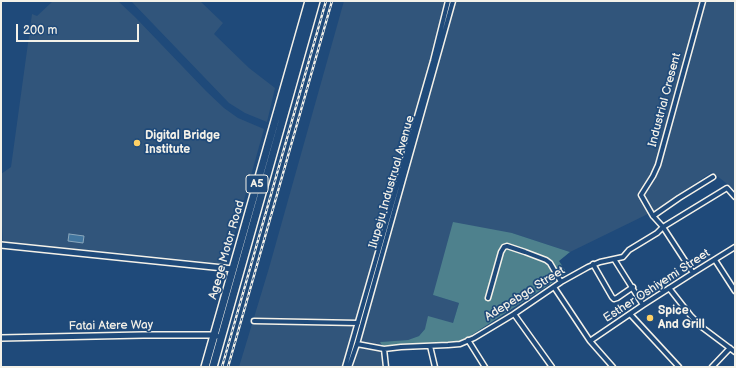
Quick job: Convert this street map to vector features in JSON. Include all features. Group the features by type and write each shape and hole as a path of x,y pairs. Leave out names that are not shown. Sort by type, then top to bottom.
{"highway":[{"name":"Agege Motor Road","path":"205,367 309,1"},
{"name":"Agege Motor Road","path":"213,367 316,1"}],"street":[{"name":"Ilupeju Industrual Avenue","path":"345,367 433,61 448,1"},
{"name":"Ilupeju Industrual Avenue","path":"349,367 357,344 453,1"},
{"name":"Industrial Cresent","path":"653,216 643,200 642,195 658,165 703,1"},
{"path":"692,273 662,226 653,216 713,177"},
{"name":"Adepebga Street","path":"357,344 384,349 456,344 468,340 514,314 561,282 593,264 623,257 629,250 657,233 662,226 727,188 735,197"},
{"path":"1,245 233,269"},
{"path":"488,298 501,252 504,247 507,246 546,260 550,263 561,282"},
{"name":"Esther Oshiyemi Street","path":"590,341 692,273 735,247"},
{"path":"614,259 643,305"},
{"path":"715,260 735,291"},
{"path":"593,264 614,299 632,287"},
{"path":"554,287 590,341 612,367"},
{"path":"669,288 691,316 703,328 735,352"},
{"path":"514,314 552,367"},
{"path":"630,314 678,367"},
{"path":"254,322 358,323"},
{"name":"Fatai Atere Way","path":"1,338 143,335 214,335 222,337"},
{"path":"468,340 485,367"},
{"path":"430,346 435,367"},
{"path":"712,367 730,348"},
{"path":"384,349 386,367"}],"shaded area":[{"name":"Digital Bridge Institute","path":"53,1 118,1 224,108 238,118 264,129 226,264 3,243 1,174 11,167 32,14 37,16"},
{"path":"131,1 200,1 223,23 214,34 249,68 275,88 267,122 245,113 229,103"},
{"path":"344,1 735,1 735,190 712,172 654,211 570,252 512,233 433,295 459,303 453,323 425,329 419,336 408,340 381,342 383,347 384,367 239,367 269,268"},
{"path":"69,234 84,236 83,243 68,241"}],"green space":[{"path":"453,222 512,233 570,252 559,261 567,273 467,338 459,341 383,347 380,342 408,340 419,336 425,329 428,316 453,323 459,303 433,295"}],"railway":[{"path":"222,367 326,1"},
{"path":"228,367 332,1"}],"place":[{"name":"Digital Bridge Institute","path":"137,143"},
{"name":"Spice And Grill","path":"650,318"}]}
